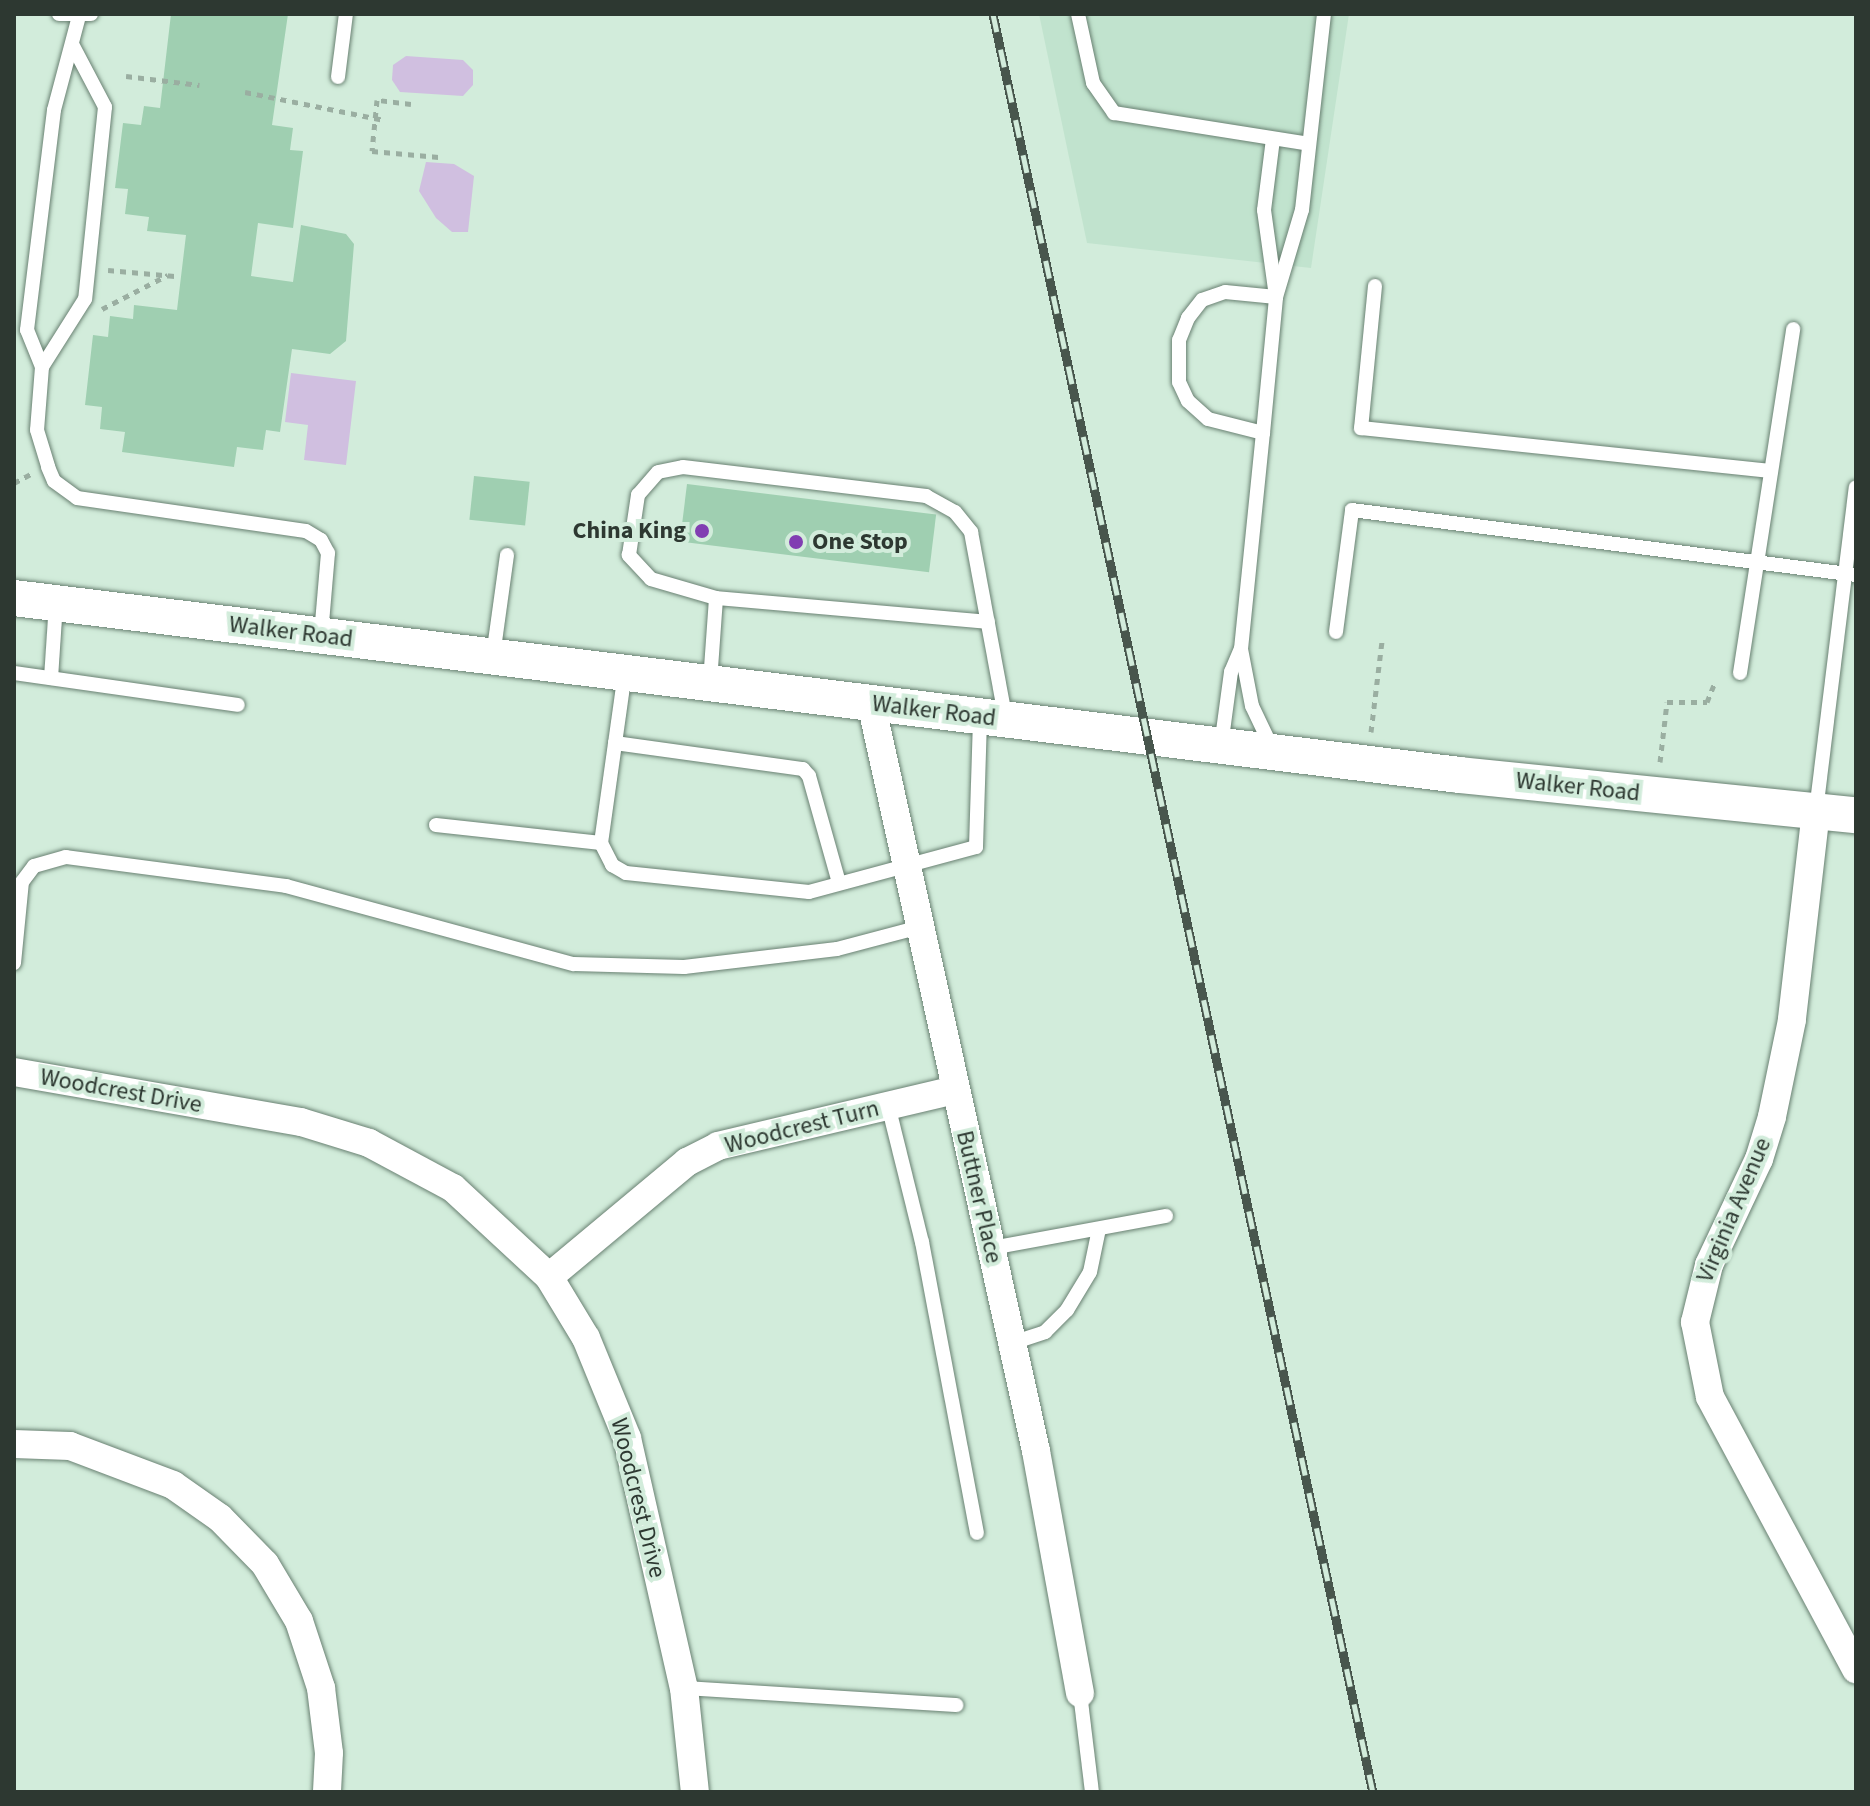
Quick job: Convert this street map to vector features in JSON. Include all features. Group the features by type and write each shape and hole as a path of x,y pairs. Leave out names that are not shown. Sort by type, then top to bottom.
{"street":[{"name":"Walker Road","path":"14,598 1275,754 1856,815"},
{"name":"Buttner Place","path":"871,703 1012,1343 1080,1693"},
{"name":"Virginia Avenue","path":"1816,811 1792,1020 1772,1117 1759,1159 1709,1265 1695,1322 1710,1397 1856,1669"},
{"name":"Woodcrest Drive","path":"14,1072 301,1122 369,1143 453,1188 549,1277 586,1338 627,1438 684,1688 695,1792"},
{"name":"Woodcrest Turn","path":"549,1277 687,1162 718,1146 955,1090"},
{"path":"14,1444 70,1446 173,1485 220,1518 265,1564 299,1621 321,1688 329,1753 327,1792"}],"lane":[{"path":"59,14 85,15 54,110 27,330 42,367 37,430 48,467 65,491 77,498 306,531 321,540 328,553 321,636"},
{"path":"338,77 346,14"},
{"path":"1078,14 1093,83 1114,113 1309,144"},
{"path":"1275,754 1252,706 1241,649 1276,297 1302,210 1324,14"},
{"path":"42,367 85,299 105,107 73,46"},
{"path":"1273,139 1264,210 1276,297"},
{"path":"1375,286 1361,428 1771,471"},
{"path":"1263,433 1208,419 1188,401 1176,363 1188,318 1202,300 1225,292 1276,297"},
{"path":"1740,673 1793,329"},
{"path":"625,673 601,843 612,865 626,873 809,892 976,847 993,718 988,622 971,532 955,512 926,496 683,467 658,472 638,495 629,555 651,579 716,598 988,622"},
{"path":"1816,811 1851,574 1856,487"},
{"path":"1336,632 1352,510 1851,574"},
{"path":"493,657 507,555"},
{"path":"710,683 716,598"},
{"path":"51,678 56,603"},
{"path":"1221,746 1231,672 1241,649"},
{"path":"14,673 238,705"},
{"path":"615,743 803,769 809,776 839,883"},
{"path":"436,825 601,843"},
{"path":"14,963 22,882 34,866 66,857 286,886 574,964 684,967 837,949 920,927"},
{"path":"888,1105 922,1242 977,1533"},
{"path":"991,1248 1166,1216"},
{"path":"1012,1343 1045,1332 1067,1310 1090,1272 1099,1229"},
{"path":"684,1688 956,1705"},
{"path":"1080,1693 1092,1792"}],"path":[{"path":"126,76 199,85"},
{"path":"245,92 384,120"},
{"path":"411,104 377,100 372,151 439,157"},
{"path":"99,310 171,275 103,270"},
{"path":"14,483 31,474"},
{"path":"1371,732 1382,641"},
{"path":"1660,762 1667,702 1707,702 1715,682"}],"shaded area":[{"path":"1039,14 1349,14 1311,268 1087,243"},
{"path":"406,56 463,60 473,70 473,85 463,96 400,92 392,80 393,65"},
{"path":"426,162 454,164 474,176 468,232 452,232 436,218 419,191"},
{"path":"291,373 356,381 346,465 304,460 308,425 285,422"}],"building":[{"path":"171,14 288,14 272,125 293,128 290,150 303,151 293,228 258,223 251,276 293,282 301,225 346,234 354,244 346,341 330,354 292,349 280,432 266,430 263,450 237,447 234,467 122,452 125,432 100,429 102,407 85,405 93,335 108,337 110,316 133,319 134,305 177,310 186,235 147,231 149,217 125,214 128,189 115,188 123,123 141,125 144,106 160,108"},
{"path":"474,476 530,482 525,526 469,520"},
{"path":"687,484 936,515 929,572 680,542"}],"railway":[{"path":"993,14 1373,1792"}],"place":[{"name":"China King","path":"702,531"},
{"name":"One Stop","path":"796,542"}]}
